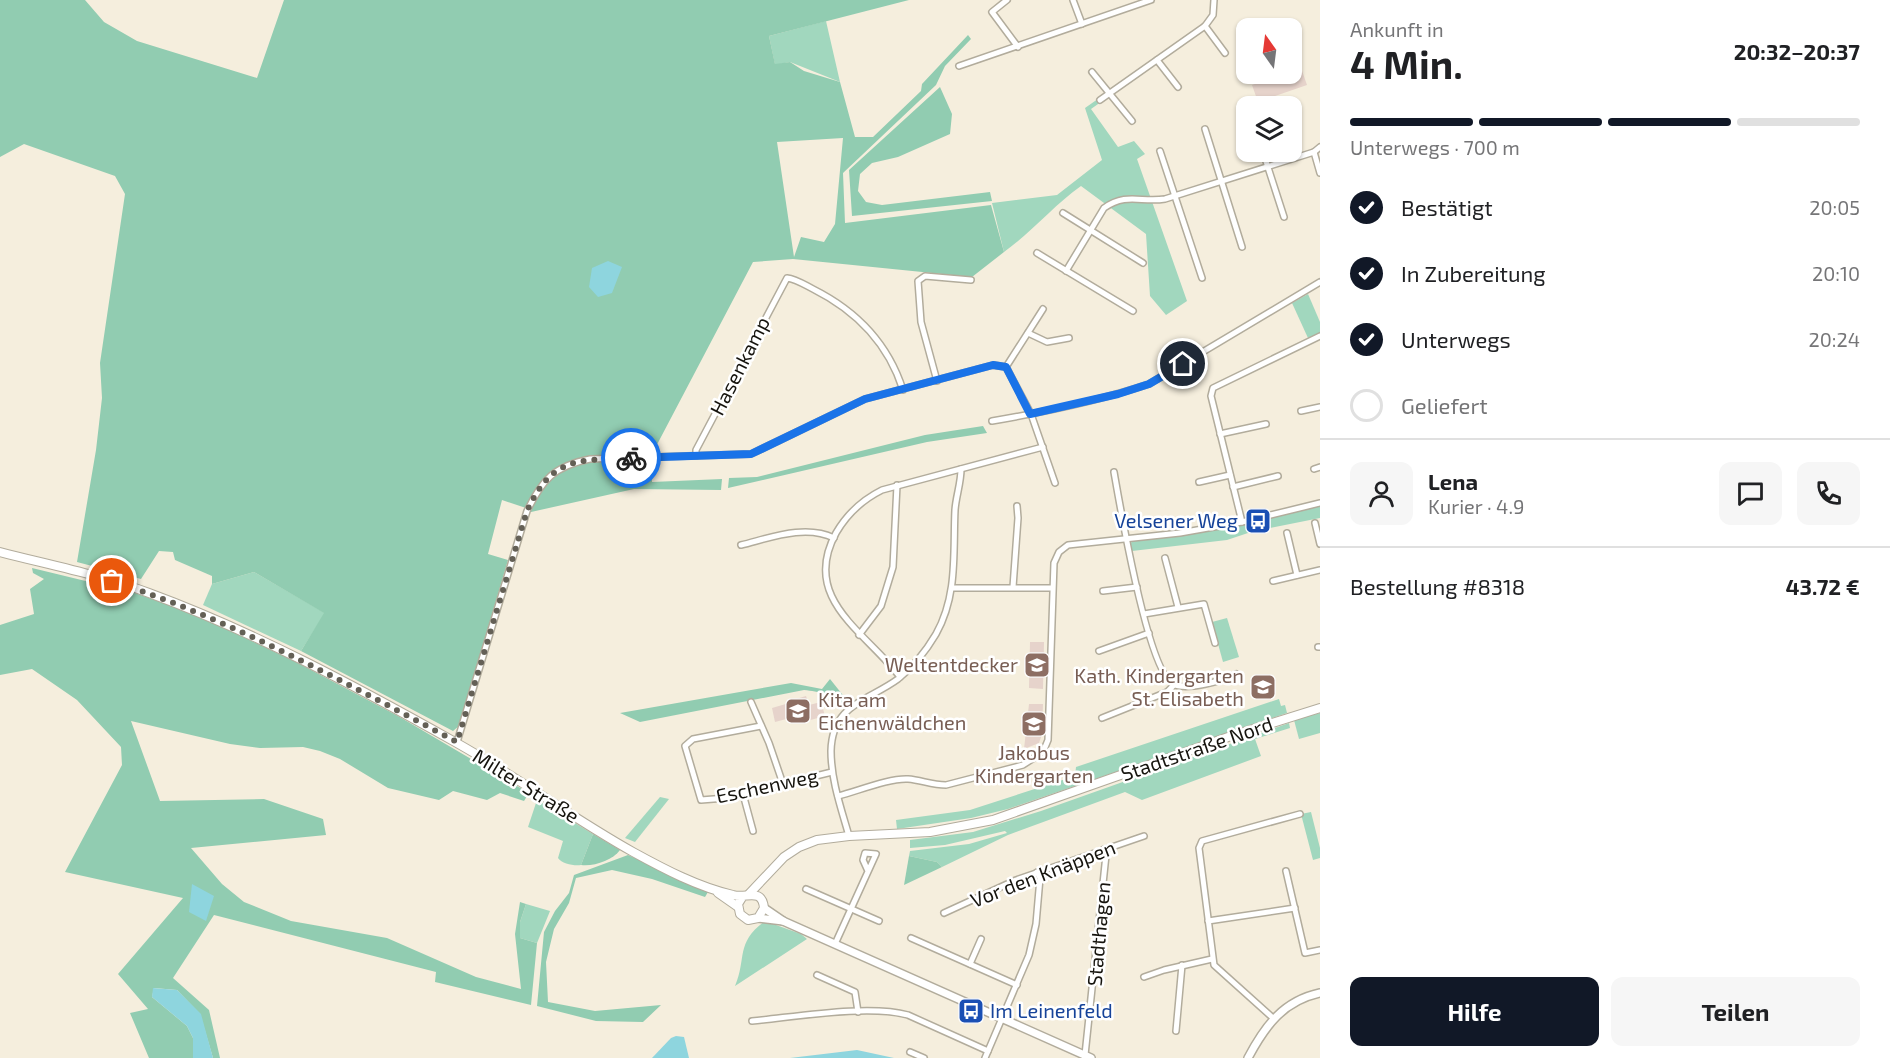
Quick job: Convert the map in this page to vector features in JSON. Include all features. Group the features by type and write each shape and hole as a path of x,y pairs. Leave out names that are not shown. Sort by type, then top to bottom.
{"main road":[{"name":"Milter Straße","path":"0,552 112,581 180,605 279,650 457,742 634,853 717,892 738,907"},
{"name":"Stadtstraße Nord","path":"746,895 784,857 799,847 817,840 930,832 993,820 1231,736 1320,708"},
{"path":"763,904 755,894 746,895 738,907 745,919 758,918 763,904 763,889 769,873"},
{"name":"Milter Straße","path":"717,892 746,895"}],"street":[{"path":"1007,0 992,12 1018,47"},
{"path":"1073,0 1082,24"},
{"path":"959,66 1151,0"},
{"path":"1100,100 1205,26 1213,15 1214,0"},
{"path":"1205,26 1225,53"},
{"path":"1157,60 1178,87"},
{"path":"1092,72 1132,121"},
{"path":"1204,129 1242,247"},
{"path":"1066,271 1104,208 1122,199 1129,197 1153,201 1176,196 1314,152 1320,147"},
{"path":"1160,151 1202,278"},
{"path":"1314,152 1320,173"},
{"path":"1266,162 1284,217"},
{"path":"1063,213 1143,263"},
{"path":"1037,253 1132,311"},
{"path":"938,381 921,322 918,281 925,276 971,280"},
{"name":"Hasenkamp","path":"696,456 696,450 787,278 826,295 855,315 880,344 903,390"},
{"path":"992,421 1118,394 1149,384 1320,282"},
{"path":"1006,367 1043,309"},
{"path":"1028,333 1047,342 1069,338"},
{"path":"1242,522 1211,396 1213,388 1320,336"},
{"path":"457,742 527,511 541,483 570,463 590,459 758,452 865,399 993,365 1006,367"},
{"path":"1006,367 1030,414 1055,483"},
{"path":"1301,411 1320,407"},
{"path":"1220,434 1266,424"},
{"path":"900,677 859,635 840,611 827,586 825,568 829,547 849,513 874,494 897,485 1043,447"},
{"path":"849,836 832,772 831,749 834,734 845,712 855,703 900,677 915,663 936,634 951,597 955,507 961,469"},
{"path":"1114,472 1125,538 1137,587 1149,633 1167,679 1174,684 1205,684 1227,679 1236,674"},
{"path":"1199,482 1230,475"},
{"path":"1233,487 1278,476"},
{"path":"859,635 881,606 893,567 897,485"},
{"path":"838,796 897,780 909,779 934,785 946,785 1023,765 1043,752 1048,740 1054,563 1059,552 1068,545 1180,533 1242,522 1320,503"},
{"path":"1013,587 1017,506"},
{"path":"1315,523 1320,544"},
{"path":"741,545 807,531 834,538"},
{"path":"1287,533 1298,575"},
{"path":"1166,558 1178,607"},
{"path":"1273,581 1320,570"},
{"path":"1103,591 1137,587"},
{"path":"952,588 1052,588"},
{"path":"1144,614 1204,604 1215,643"},
{"path":"1099,651 1149,633"},
{"path":"1102,717 1167,693 1174,684"},
{"path":"750,702 783,784"},
{"name":"Eschenweg","path":"761,726 693,739 685,746 701,800 726,798 832,772"},
{"path":"743,794 753,831"},
{"path":"1273,1018 1214,965 1199,848 1202,841 1300,814"},
{"name":"Vor den Knäppen","path":"944,913 1037,872 1144,836"},
{"name":"Stadthagen","path":"1088,1057 1106,855 1104,849"},
{"path":"835,944 868,871"},
{"path":"1286,871 1305,952 1320,950"},
{"path":"985,1058 1029,955 1036,924 1040,878 1037,872"},
{"path":"806,889 879,921"},
{"path":"763,904 783,921 1088,1057"},
{"path":"1208,921 1295,908"},
{"path":"758,918 783,921"},
{"path":"911,938 1017,985"},
{"path":"970,964 981,939"},
{"path":"1144,976 1212,959"},
{"path":"1176,1031 1182,965"},
{"path":"817,975 855,992 858,1012"},
{"path":"1248,1058 1273,1018 1292,1003 1320,993"},
{"path":"752,1021 882,1011 908,1015 988,1051"},
{"path":"910,1052 924,1058"}],"green space":[{"path":"0,0 85,0 104,22 137,41 257,78 284,0 909,0 769,36 775,64 790,62 804,71 840,82 855,137 873,137 921,91 922,84 968,35 971,39 945,66 936,85 843,173 845,223 991,205 1004,252 972,277 793,259 753,262 651,456 652,482 722,479 721,490 634,489 531,512 502,500 488,554 508,560 459,726 453,731 301,651 324,613 254,572 212,584 212,576 175,560 173,552 159,551 141,579 77,562 96,450 102,398 100,363 125,194 115,176 24,144 0,157","holes":["843,138 835,224 824,242 801,237 794,257 777,142"]},
{"path":"826,21 840,82 790,62 775,65 769,36"},
{"path":"940,87 952,114 950,134 898,157 872,163 860,174 858,191 866,202 882,205 990,192 992,201 852,216 849,170"},
{"path":"1105,94 1108,97 1091,109 1118,147 1134,141 1145,154 1137,159 1187,301 1166,315 1150,296 1146,234 1081,186 1004,252 992,203 1057,195 1102,160 1085,108"},
{"path":"1308,294 1320,322 1320,333 1308,338 1292,303"},
{"path":"983,426 987,433 927,442 728,488 729,478 757,477 925,435"},
{"path":"1320,506 1320,518 1260,530 1259,521"},
{"path":"1251,522 1254,531 1227,540 1132,551 1130,544 1134,539 1183,535"},
{"path":"32,568 135,593 197,615 296,662 398,716 529,793 524,801 500,793 487,800 453,791 439,800 388,788 340,759 320,751 303,747 260,748 230,744 131,721 160,801 264,799 323,819 326,835 191,848 222,884 244,902 291,921 387,938 476,977 521,989 515,934 520,902 526,904 520,922 520,938 537,943 531,1005 435,982 436,972 214,915 173,978 209,1010 220,1058 213,1058 200,1014 177,990 154,988 152,997 187,1026 193,1038 193,1058 149,1058 130,1013 148,1009 118,974 183,898 65,872 122,765 121,747 77,700 32,669 0,675 0,625 34,614 30,589 44,579 33,573"},
{"path":"254,572 325,613 301,651 203,605 212,584"},
{"path":"1227,618 1239,657 1223,662 1212,622"},
{"path":"830,679 846,699 841,705 824,694 804,690 640,722 620,713 791,683 822,689"},
{"path":"1279,699 1281,706 1285,705 1287,713 1008,809 971,818 897,829 896,820 970,810 1075,776 1076,767"},
{"path":"1320,713 1320,733 1299,739 1294,720"},
{"path":"1289,723 1290,728 1255,739 1261,756 1142,800 1125,792 1008,835 942,867 937,862 909,856 910,851 969,844 1007,833 1005,831 945,845 910,848 910,840 973,832 1041,811"},
{"path":"660,797 669,799 635,842 625,838"},
{"path":"537,800 593,834 581,865 568,864 558,858 563,841 528,827"},
{"path":"1311,812 1320,848 1320,858 1313,860 1301,814"},
{"path":"593,834 620,850 613,857 602,862 581,865"},
{"path":"628,855 708,892 705,897 652,879 612,870 576,878 569,903 554,929 546,962 548,1002 595,1011 661,1005 643,1022 596,1021 537,1006 544,932 555,911 569,893 574,875"},
{"path":"909,856 937,862 942,867 904,885"},
{"path":"526,904 550,911 537,943 520,938 520,922"},
{"path":"765,921 801,934 807,939 735,986 745,944 749,936"}],"water":[{"path":"608,261 622,267 612,293 598,297 589,287 592,268"},
{"path":"192,884 214,896 206,921 189,912"},
{"path":"153,988 177,990 201,1014 213,1058 193,1058 193,1038 187,1026 152,997"},
{"path":"684,1037 689,1058 652,1058 671,1038"},
{"path":"857,1050 894,1058 790,1058"}],"building":[{"path":"1302,71 1307,85 1275,96 1256,96 1252,85 1302,84"},
{"name":"Weltentdecker","path":"1030,642 1044,642 1043,689 1029,688"},
{"name":"Kita am Eichenwäldchen","path":"806,696 809,705 821,702 825,716 807,721 805,714 775,722 772,708"},
{"name":"Jakobus Kindergarten","path":"1029,704 1043,704 1042,734 1039,743 1024,749"}],"way so far":[{"path":"112,581 147,592 245,633 457,742 527,511 541,483 570,463 590,459 631,458"}],"place":[{"name":"Velsener Weg","path":"1258,521"},
{"name":"Weltentdecker","path":"1037,665"},
{"name":"Kath. Kindergarten St. Elisabeth","path":"1263,687"},
{"name":"Kita am Eichenwäldchen","path":"798,711"},
{"name":"Jakobus Kindergarten","path":"1034,724"},
{"name":"Im Leinenfeld","path":"971,1011"}],"route":[{"path":"631,458 751,454 865,399 993,365 1006,367 1030,414 1118,394 1149,384 1183,364"}]}
